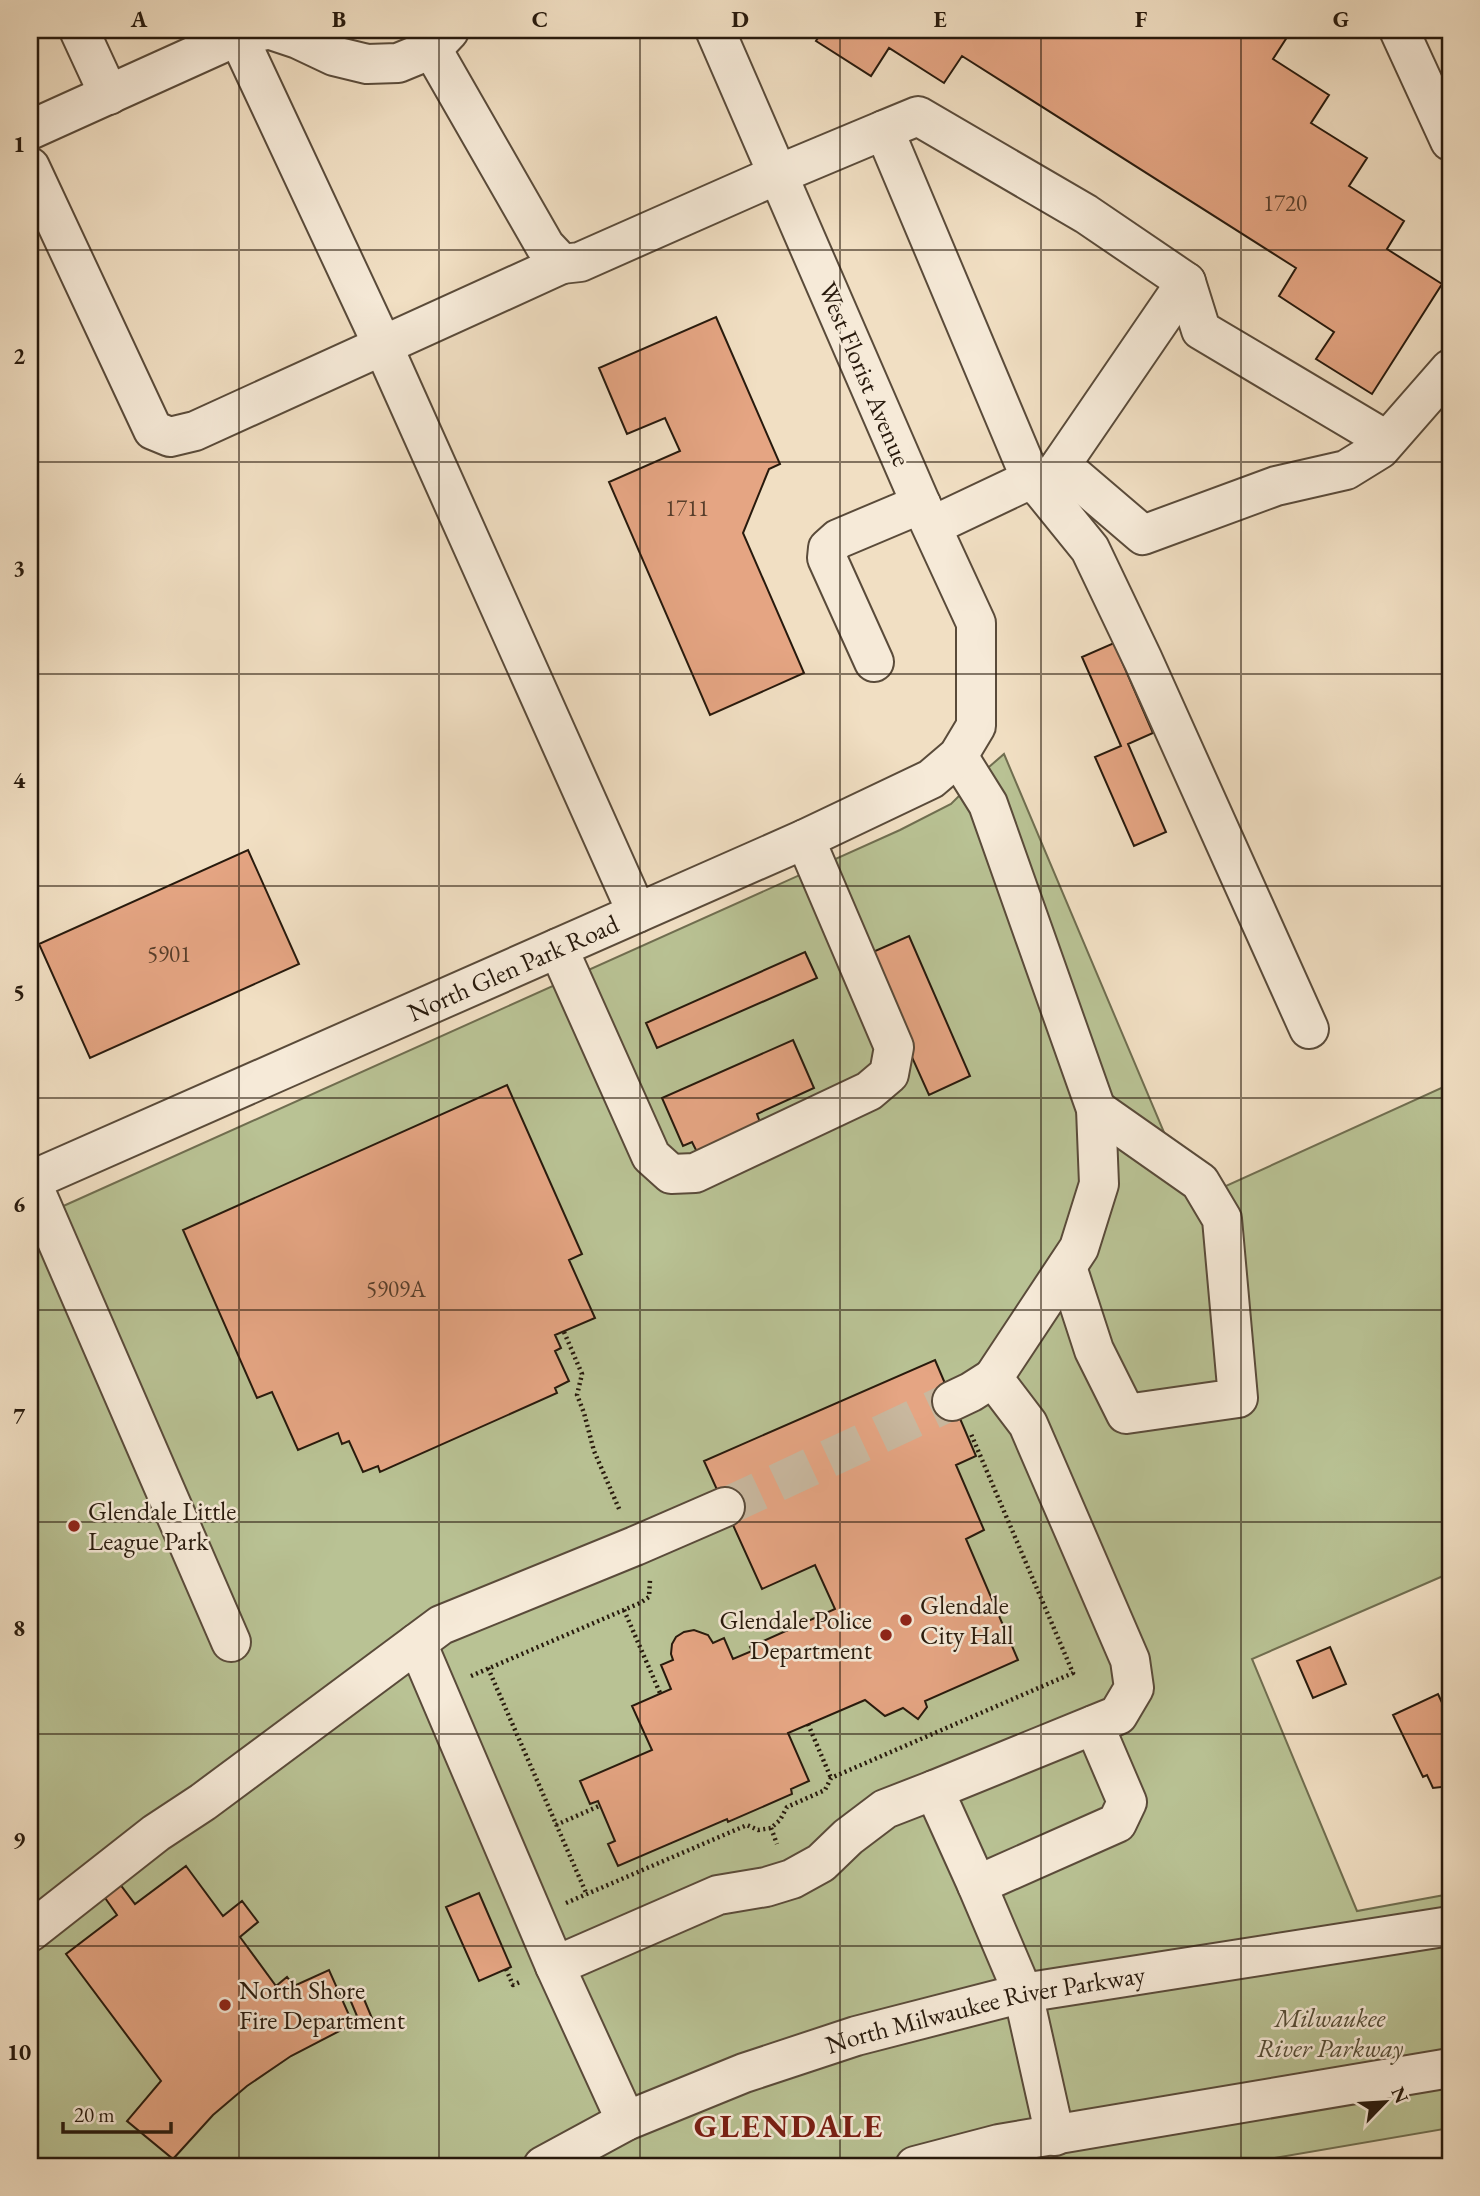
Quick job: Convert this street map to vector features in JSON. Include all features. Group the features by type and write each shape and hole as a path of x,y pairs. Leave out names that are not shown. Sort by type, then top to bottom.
{"street":[{"path":"79,30 109,94"},
{"name":"West Florist Avenue","path":"715,30 976,623 967,741"},
{"path":"1399,30 1450,141"},
{"path":"30,130 109,94 197,41 259,32 299,38 334,57 367,64 398,63 441,39 545,246 562,264"},
{"path":"259,32 383,346 637,913"},
{"path":"30,167 153,430 170,437 195,431 562,264 580,262 918,116 1086,214 1186,282 1201,330 1386,440"},
{"path":"884,130 1045,479 1090,549 1143,660 1309,1029"},
{"path":"874,662 827,558 828,548 838,539 1045,479 1186,282"},
{"path":"1045,479 1143,535 1276,486 1346,470 1380,449 1450,369"},
{"path":"954,1400 993,1378 1079,1248 1099,1184 1096,1109 967,741"},
{"name":"North Glen Park Road","path":"31,1181 805,839 931,779 967,741"},
{"path":"558,948 651,1156 671,1174 695,1173 870,1091 889,1074 894,1047 805,839"},
{"path":"1067,1267 1094,1350 1126,1414 1238,1398 1222,1219 1200,1182 1096,1109"},
{"path":"31,1181 231,1642"},
{"path":"555,1966 718,1895 766,1887 792,1879 821,1863 848,1837 885,1809 1118,1715 1134,1688 1130,1660 1028,1424 993,1378"},
{"path":"30,1932 156,1833 203,1802 441,1625 725,1507"},
{"path":"417,1643 555,1966 626,2121"},
{"path":"977,1885 1116,1823 1128,1802 1094,1725"},
{"path":"933,1790 1023,1993 1055,2136"},
{"name":"North Milwaukee River Parkway","path":"543,2166 626,2121 744,2073 856,2036 1023,1993 1450,1926"},
{"path":"915,2166 999,2144 1450,2068"}],"path":[{"path":"564,1332 582,1374 577,1395 590,1432"},
{"path":"558,1906 747,1825 758,1830 771,1828 780,1820 787,1807 825,1790 831,1778 1073,1673 954,1400"},
{"path":"624,1610 660,1693"},
{"path":"488,1668 587,1895"},
{"path":"808,1724 831,1778"},
{"path":"556,1825 599,1806"}],"green space":[{"name":"Milwaukee River Parkway","path":"1004,754 1193,1201 1450,1084 1450,1573 1252,1659 1357,1911 1450,1894 1450,2128 1227,2166 30,2166 30,1221 900,830 951,804"}],"building":[{"path":"823,30 1291,31 1273,59 1329,95 1311,123 1367,158 1349,186 1404,221 1387,249 1442,284 1372,394 1316,359 1334,332 1279,296 1296,268 962,56 944,83 889,48 871,76 816,41"},
{"path":"716,317 780,464 769,469 743,533 804,673 710,715 609,482 680,451 665,418 627,434 599,368"},
{"path":"1114,643 1153,733 1128,744 1166,832 1134,846 1095,757 1121,746 1082,657"},
{"path":"248,850 299,964 90,1058 39,944"},
{"path":"909,936 970,1076 929,1095 866,955"},
{"path":"805,952 817,978 657,1048 646,1023"},
{"path":"793,1040 814,1088 757,1114 762,1128 699,1156 692,1142 683,1146 662,1098"},
{"path":"507,1085 582,1254 569,1260 595,1318 555,1335 561,1348 555,1351 569,1381 555,1388 557,1393 380,1472 378,1466 363,1472 349,1441 342,1444 338,1433 298,1450 272,1392 257,1398 183,1230"},
{"name":"Glendale City Hall","path":"935,1360 976,1456 956,1465 984,1530 966,1539 1018,1660 925,1701 927,1707 918,1719 903,1708 885,1716 865,1700 788,1733 809,1781 791,1789 792,1794 618,1866 608,1844 615,1841 598,1801 590,1804 580,1781 652,1750 632,1706 671,1689 661,1665 673,1660 672,1644 676,1637 694,1630 708,1635 713,1643 724,1638 733,1659 752,1651 750,1647 835,1609 815,1565 762,1589 704,1461"},
{"path":"1330,1647 1346,1684 1313,1698 1297,1661"},
{"path":"1438,1694 1450,1720 1450,1786 1433,1788 1427,1775 1423,1777 1393,1715"},
{"name":"North Shore Fire Department","path":"186,1866 223,1916 242,1901 258,1922 240,1937 276,1986 287,1977 294,1986 329,1970 353,2024 291,2056 247,2086 213,2115 173,2159 127,2121 161,2081 66,1954 117,1915 103,1895 119,1883 135,1904"},
{"path":"479,1893 511,1967 479,1981 446,1907"},
{"path":"361,1992 374,2023 362,2028 349,1997"}],"tunnel":[{"path":"725,1507 952,1401"}],"place":[{"name":"Glendale Little League Park","path":"74,1526"},
{"name":"Glendale City Hall","path":"906,1620"},
{"name":"Glendale Police Department","path":"886,1635"},
{"name":"North Shore Fire Department","path":"225,2005"}],"district":[{"name":"GLENDALE","path":"789,2125"}]}
